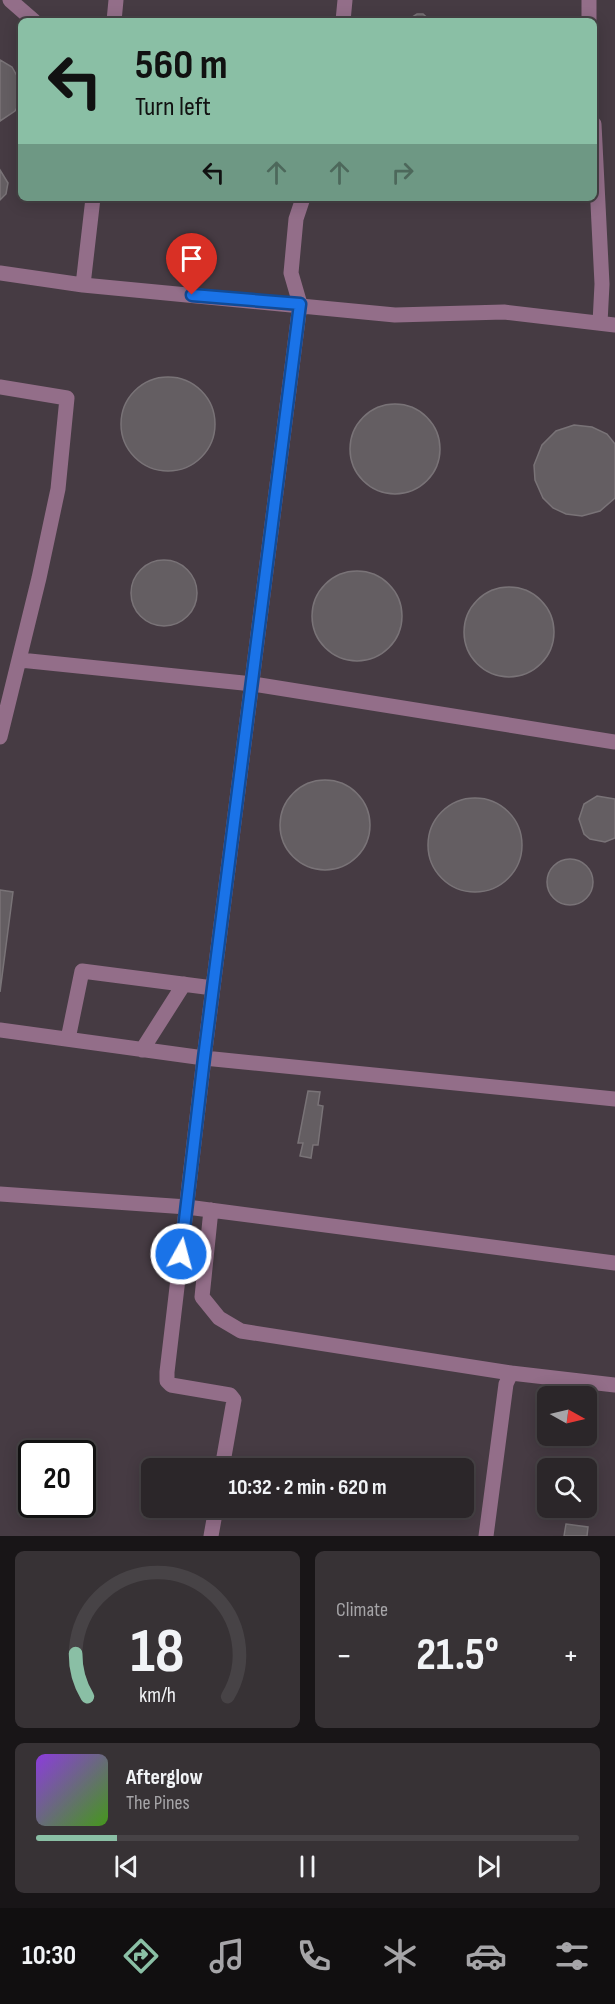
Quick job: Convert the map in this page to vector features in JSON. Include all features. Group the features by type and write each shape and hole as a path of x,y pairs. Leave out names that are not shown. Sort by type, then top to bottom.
{"lane":[{"path":"10,0 31,18"},
{"path":"114,18 116,0"},
{"path":"343,18 345,0"},
{"path":"589,0 589,18"},
{"path":"0,273 83,285 300,304 395,315 504,312 608,324 602,284 597,184"},
{"path":"83,285 93,201"},
{"path":"224,1458 234,1400 230,1395 171,1385 167,1381 204,1058 300,304 291,273 296,219 302,201"},
{"path":"0,387 67,398 58,489 20,660 0,736"},
{"path":"20,660 253,684 615,742"},
{"path":"68,1039 82,971 213,988"},
{"path":"142,1050 184,984"},
{"path":"0,1030 204,1058 615,1099"},
{"path":"0,1194 187,1207 615,1263"},
{"path":"211,1210 202,1297 219,1318 241,1331 511,1373 615,1385"},
{"path":"486,1536 506,1384 511,1373"},
{"path":"211,1536 214,1518"}],"shaded area":[{"path":"0,0 615,0 615,1536 0,1536"}],"building":[{"path":"417,14 423,14 428,18 411,18"},
{"path":"0,60 12,67 18,78 18,106 15,111 0,121"},
{"path":"0,170 8,183 6,194 0,200"},
{"path":"168,377 186,381 201,391 211,406 215,424 211,442 201,457 186,467 168,471 150,467 135,457 125,442 121,424 125,406 135,391 150,381"},
{"path":"395,404 412,407 427,417 437,432 440,449 437,466 427,481 412,491 395,494 378,491 363,481 353,466 350,449 353,432 363,417 378,407"},
{"path":"574,425 592,427 607,434 615,444 615,498 600,511 582,516 566,514 553,508 543,498 535,480 534,465 542,445 556,431"},
{"path":"158,560 170,560 182,565 192,575 197,593 195,606 182,621 170,626 158,626 146,621 136,611 131,599 131,587 136,575 146,565"},
{"path":"357,571 374,574 389,584 399,599 402,616 399,633 389,648 374,658 357,661 340,658 325,648 315,633 312,616 315,599 325,584 340,574"},
{"path":"509,587 526,590 541,600 551,615 554,632 551,649 541,664 526,674 509,677 492,674 477,664 467,649 464,632 467,615 477,600 492,590"},
{"path":"325,780 342,783 357,793 367,808 370,825 367,842 357,857 342,867 325,870 308,867 293,857 283,842 280,825 283,808 293,793 308,783"},
{"path":"597,796 615,799 615,838 605,842 590,839 584,834 579,819 584,804"},
{"path":"475,798 493,801 508,812 519,827 522,845 519,863 508,878 493,889 475,892 457,889 442,878 431,863 428,845 431,827 442,812 457,801"},
{"path":"570,859 586,866 593,882 586,898 570,905 554,898 547,882 554,866"},
{"path":"0,890 13,892 0,992"},
{"path":"308,1091 320,1092 318,1105 323,1106 318,1145 313,1145 311,1158 300,1156 303,1143 298,1143"},
{"path":"566,1524 588,1527 587,1536 564,1536"}],"route":[{"path":"181,1254 300,304 192,295"}]}
